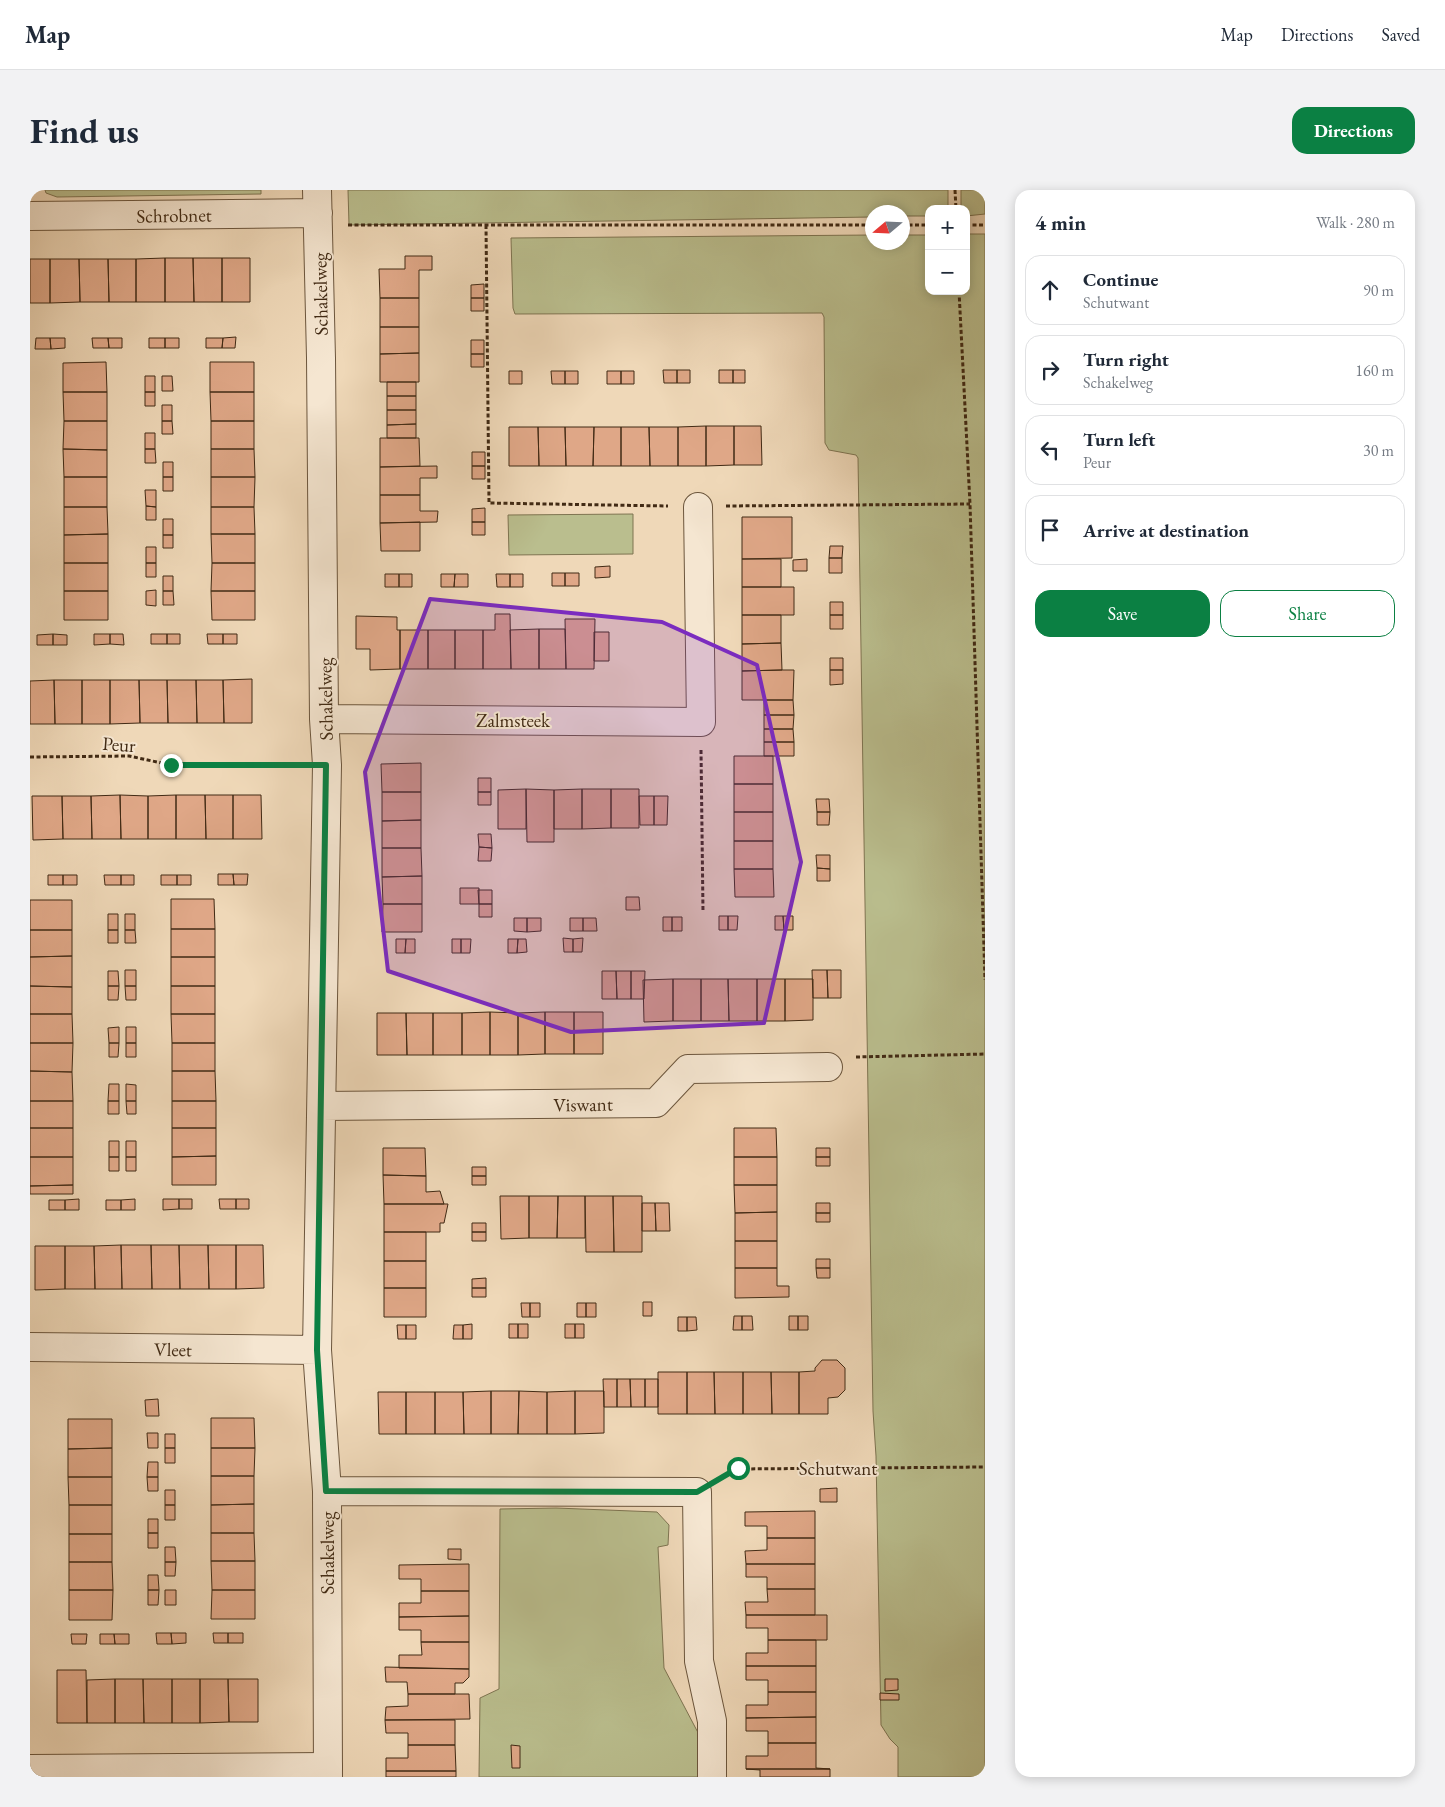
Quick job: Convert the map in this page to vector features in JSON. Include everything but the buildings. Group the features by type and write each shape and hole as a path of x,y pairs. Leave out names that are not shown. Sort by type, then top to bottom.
{"street":[{"name":"Schrobnet","path":"30,216 318,202"},
{"name":"Schakelweg","path":"318,202 326,765 317,1350 326,1491 328,1772"},
{"path":"698,507 701,722"},
{"name":"Zalmsteek","path":"324,719 701,722"},
{"name":"Viswant","path":"322,1106 656,1103 688,1069 828,1067"},
{"name":"Vleet","path":"30,1348 317,1350"},
{"path":"326,1491 697,1492 698,1661 712,1721 712,1777"},
{"path":"30,1769 328,1772"}],"path":[{"path":"955,190 956,205"},
{"path":"318,202 351,226 865,225"},
{"path":"486,225 489,503 698,507 970,504"},
{"path":"910,225 925,225"},
{"path":"970,225 985,225"},
{"path":"959,295 970,504 985,980"},
{"path":"701,722 703,912"},
{"name":"Peur","path":"30,757 129,756 171,765 326,765"},
{"path":"828,1067 832,1057 985,1054"},
{"name":"Schutwant","path":"697,1492 738,1468 985,1468"}],"highlighted area":[{"path":"430,599 662,622 757,665 801,862 764,1023 571,1032 388,971 365,772"}],"green space":[{"path":"45,190 261,190 261,194 57,197 46,193"},
{"path":"348,190 948,190 948,205 925,205 925,216 910,216 910,205 865,205 865,217 349,225"},
{"path":"961,190 985,190 985,214 970,216 970,205 961,205"},
{"path":"970,234 985,234 985,1777 898,1777 898,1747 881,1725 876,1456 873,1411 858,458 856,455 829,450 825,443 824,317 822,313 515,314 513,308 511,238 865,235 865,250 910,250 910,235 925,235 925,295 970,295"},
{"path":"633,514 633,554 509,555 508,515"},
{"path":"556,1508 657,1512 669,1525 668,1545 658,1547 664,1668 704,1744 705,1777 479,1777 480,1698 499,1689 500,1509"}],"route":[{"path":"171,765 326,765 317,1350 326,1491 697,1492 738,1468"}]}
